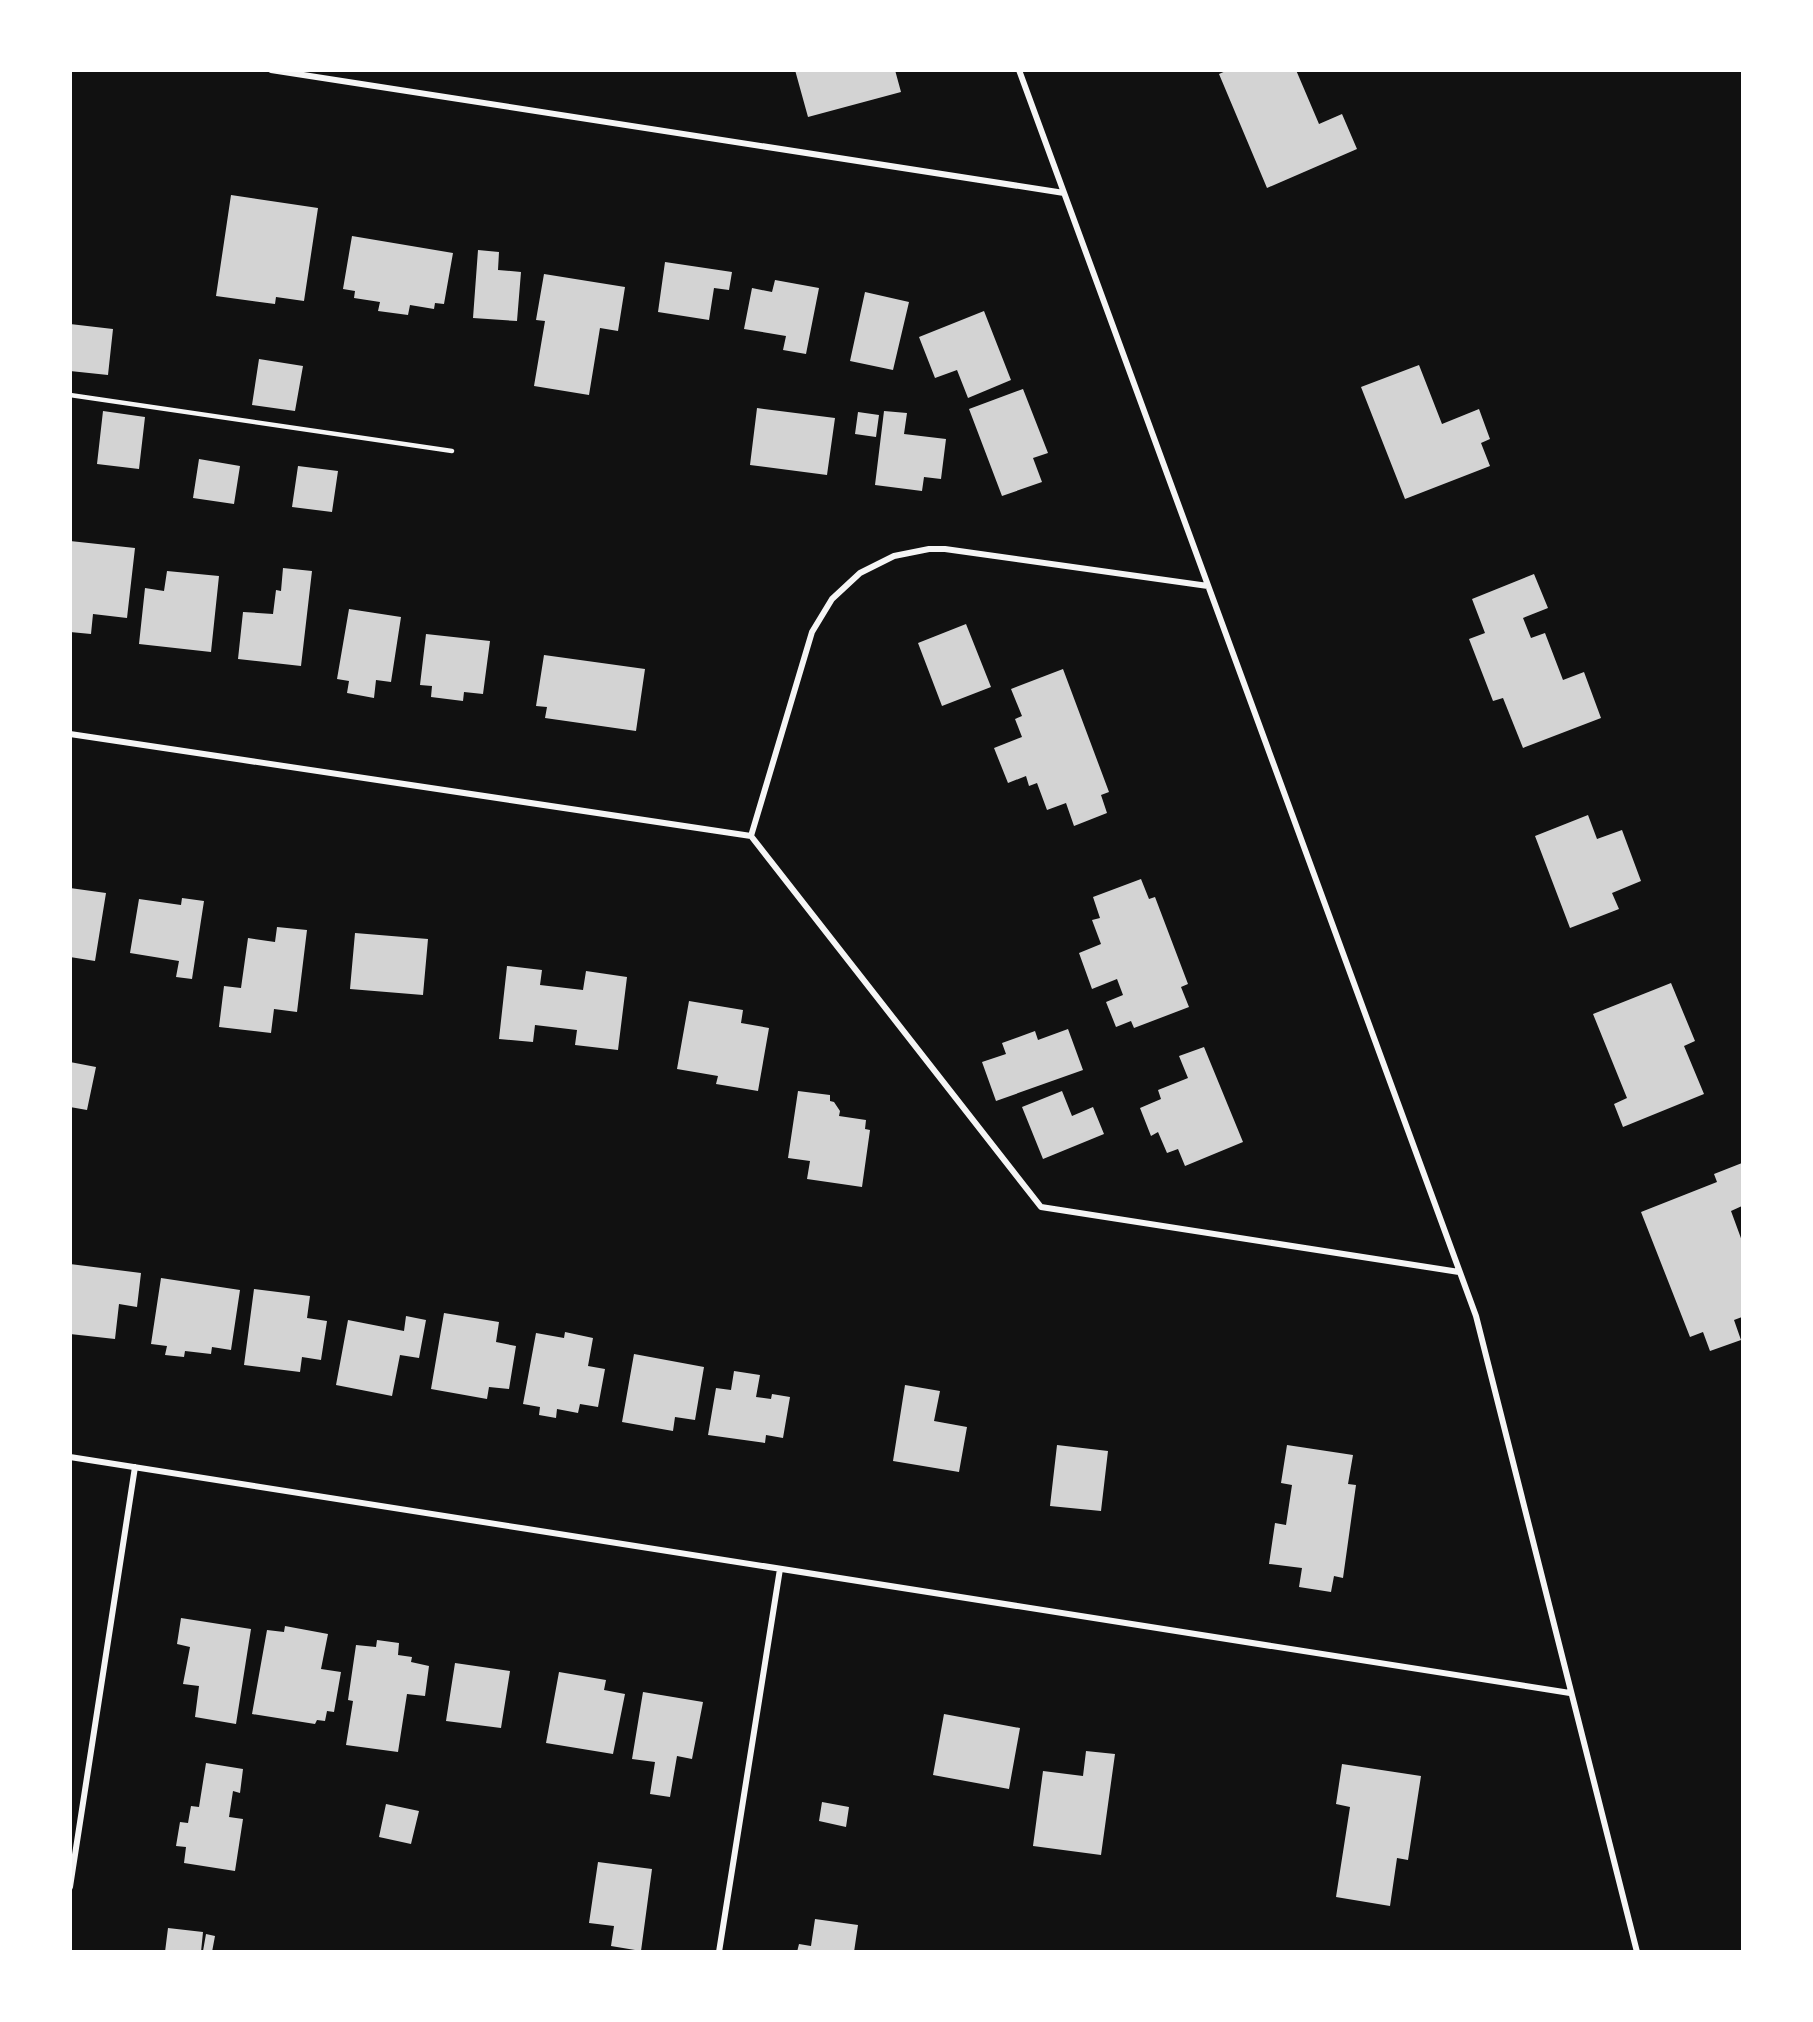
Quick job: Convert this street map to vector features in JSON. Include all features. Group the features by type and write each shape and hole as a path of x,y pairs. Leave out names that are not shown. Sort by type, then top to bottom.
{"street":[{"path":"271,70 1064,193"},
{"path":"1019,70 1476,1316 1637,1952"},
{"path":"751,836 812,632 832,599 860,573 894,556 929,549 945,549 1208,586"},
{"path":"70,734 751,836 1041,1207 1459,1272"},
{"path":"70,1457 1570,1693"},
{"path":"70,1887 135,1467"},
{"path":"718,1952 780,1569"}],"lane":[{"path":"70,395 452,451"}],"building":[{"path":"795,70 895,70 901,92 808,117"},
{"path":"1228,70 1296,70 1319,124 1342,114 1357,149 1267,188 1219,74"},
{"path":"231,195 318,208 304,301 276,297 275,304 216,296"},
{"path":"352,236 453,253 444,304 435,303 434,309 410,305 408,315 378,311 380,302 354,298 355,291 343,289"},
{"path":"478,250 499,252 498,270 521,272 517,321 473,318"},
{"path":"665,262 732,272 729,290 714,288 709,320 658,312"},
{"path":"544,274 625,287 618,331 600,328 589,395 534,386 545,321 536,320"},
{"path":"775,280 819,288 806,354 783,350 786,336 744,329 752,288 772,292"},
{"path":"865,292 909,302 893,370 850,361"},
{"path":"984,311 1011,380 968,398 957,370 935,378 919,337"},
{"path":"70,324 113,329 108,375 70,371"},
{"path":"259,359 303,366 295,411 252,405"},
{"path":"1419,365 1442,424 1479,409 1490,439 1481,443 1490,466 1405,499 1361,387"},
{"path":"1023,389 1048,453 1033,458 1042,482 1002,496 969,409"},
{"path":"757,408 835,418 827,475 750,465"},
{"path":"103,411 145,417 139,469 97,464"},
{"path":"884,411 907,413 904,434 946,439 941,479 924,477 922,491 875,485"},
{"path":"858,412 879,415 876,437 855,434"},
{"path":"199,459 240,466 234,504 193,498"},
{"path":"298,466 338,471 332,512 292,507"},
{"path":"70,541 135,548 127,618 93,614 91,634 70,632"},
{"path":"283,568 312,571 301,666 238,659 243,612 273,614 276,590 281,591"},
{"path":"167,571 219,576 211,652 139,644 145,588 164,591"},
{"path":"1534,574 1548,608 1523,618 1531,638 1545,633 1563,680 1584,672 1601,718 1523,748 1503,698 1493,701 1469,639 1485,633 1472,599"},
{"path":"349,609 401,617 391,682 376,680 374,698 347,693 349,681 337,679"},
{"path":"966,624 991,687 942,706 918,643"},
{"path":"426,634 490,641 483,694 464,692 463,701 431,697 432,686 420,685"},
{"path":"544,655 645,669 636,731 545,718 547,707 536,706"},
{"path":"1063,669 1109,792 1101,795 1107,813 1074,826 1066,803 1047,810 1037,783 1029,786 1026,776 1008,783 994,748 1022,737 1015,719 1022,716 1011,689"},
{"path":"1588,815 1597,839 1622,830 1641,881 1612,893 1619,909 1570,928 1535,836"},
{"path":"1141,879 1149,899 1155,897 1188,984 1181,987 1189,1007 1134,1028 1131,1021 1116,1027 1106,1002 1123,995 1117,979 1092,989 1079,953 1101,944 1092,920 1100,918 1093,897"},
{"path":"70,888 106,893 95,961 70,957"},
{"path":"182,898 204,901 192,979 176,977 179,961 130,953 139,899 181,905"},
{"path":"277,927 307,930 297,1012 274,1009 271,1033 219,1027 224,986 241,988 248,938 275,942"},
{"path":"355,933 428,939 423,995 350,989"},
{"path":"507,966 542,970 540,985 583,990 586,971 627,977 618,1050 575,1045 577,1030 535,1025 533,1042 499,1039"},
{"path":"1671,983 1695,1041 1684,1046 1704,1094 1623,1127 1614,1104 1627,1098 1593,1014"},
{"path":"689,1001 743,1010 741,1023 769,1028 758,1091 716,1084 718,1076 677,1069"},
{"path":"1068,1029 1083,1070 996,1101 982,1062 1006,1054 1002,1043 1035,1031 1038,1040"},
{"path":"1204,1047 1243,1142 1185,1166 1178,1149 1167,1153 1158,1132 1151,1136 1140,1108 1161,1099 1158,1090 1188,1078 1179,1056"},
{"path":"70,1062 96,1067 87,1110 70,1107"},
{"path":"798,1091 830,1095 830,1101 834,1102 840,1111 839,1116 866,1120 865,1129 870,1130 862,1187 807,1179 810,1161 788,1158"},
{"path":"1062,1091 1072,1116 1093,1107 1104,1134 1043,1159 1022,1107"},
{"path":"1742,1163 1742,1206 1731,1211 1742,1241 1742,1317 1734,1320 1741,1340 1710,1351 1703,1332 1690,1337 1641,1212 1717,1182 1714,1174"},
{"path":"70,1264 141,1273 137,1307 119,1304 115,1339 70,1334"},
{"path":"161,1278 240,1290 231,1350 212,1347 211,1354 185,1351 184,1357 165,1355 167,1346 151,1344"},
{"path":"254,1289 310,1296 307,1318 327,1321 321,1360 302,1357 300,1372 244,1365"},
{"path":"444,1313 499,1322 496,1342 516,1346 509,1389 489,1387 487,1399 431,1389"},
{"path":"406,1316 426,1320 419,1358 400,1355 392,1396 336,1385 348,1320 404,1331"},
{"path":"565,1332 593,1338 588,1366 605,1369 598,1407 580,1404 578,1413 557,1409 556,1418 539,1415 540,1407 523,1404 536,1333 564,1338"},
{"path":"634,1354 704,1367 695,1420 675,1417 673,1431 622,1422"},
{"path":"734,1371 760,1375 756,1397 771,1399 772,1394 790,1397 783,1438 766,1435 765,1443 708,1435 716,1388 731,1390"},
{"path":"905,1385 940,1391 934,1421 967,1427 959,1472 893,1461"},
{"path":"1057,1445 1108,1451 1101,1511 1050,1506"},
{"path":"1287,1445 1353,1455 1348,1484 1356,1485 1343,1578 1334,1576 1331,1592 1299,1587 1302,1568 1269,1564 1275,1523 1286,1525 1292,1485 1281,1483"},
{"path":"181,1618 251,1629 236,1724 195,1717 199,1686 183,1684 190,1647 177,1644"},
{"path":"285,1626 328,1634 321,1669 341,1672 334,1712 327,1711 325,1721 317,1720 315,1724 252,1714 267,1630 284,1632"},
{"path":"377,1640 399,1643 398,1655 412,1657 411,1662 429,1666 425,1696 407,1694 398,1752 346,1745 353,1701 348,1700 356,1645 376,1647"},
{"path":"455,1663 510,1671 501,1728 446,1721"},
{"path":"559,1672 606,1680 604,1690 625,1694 613,1754 546,1743"},
{"path":"643,1692 703,1702 692,1759 677,1756 670,1797 650,1794 655,1762 632,1759"},
{"path":"944,1714 1020,1728 1009,1789 933,1775"},
{"path":"1086,1751 1115,1754 1101,1855 1033,1846 1043,1771 1083,1776"},
{"path":"206,1763 243,1769 240,1793 233,1791 229,1817 243,1819 235,1871 184,1863 186,1847 176,1846 180,1822 188,1823 191,1806 199,1807"},
{"path":"1342,1764 1421,1776 1408,1860 1397,1858 1390,1906 1336,1897 1350,1807 1336,1804"},
{"path":"822,1802 849,1807 846,1827 819,1821"},
{"path":"386,1804 419,1811 411,1844 379,1837"},
{"path":"598,1862 652,1869 641,1951 611,1946 614,1926 589,1923"},
{"path":"815,1919 858,1925 854,1952 797,1952 799,1944 811,1946"},
{"path":"168,1928 203,1932 201,1952 165,1952"},
{"path":"206,1934 215,1936 212,1952 203,1951"}]}
